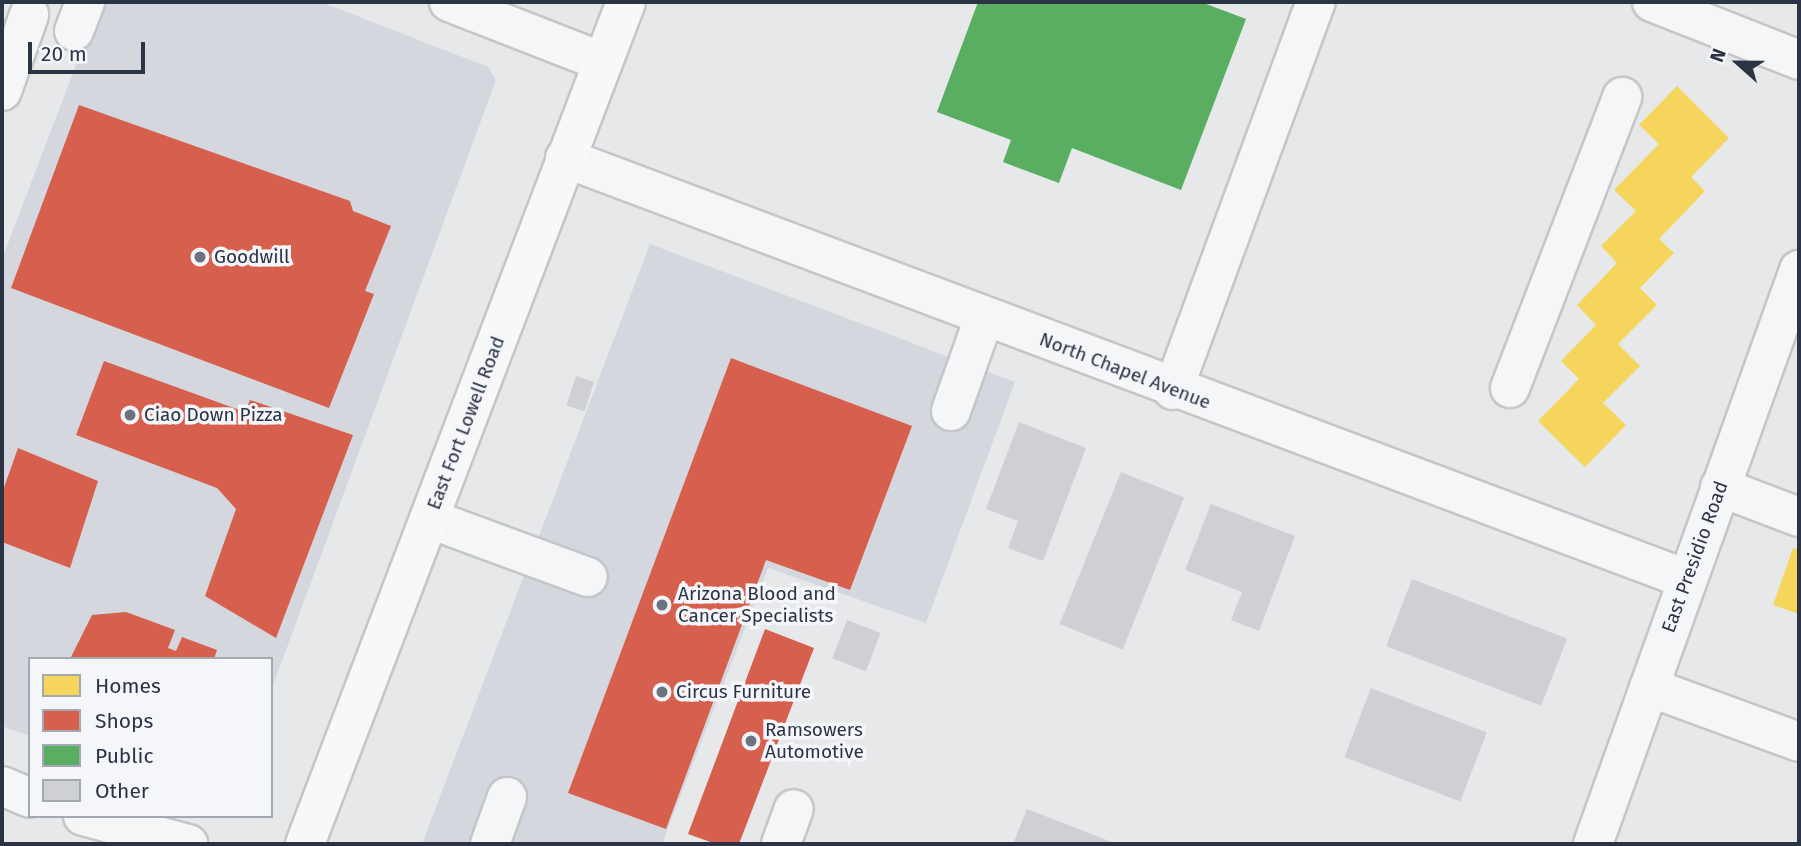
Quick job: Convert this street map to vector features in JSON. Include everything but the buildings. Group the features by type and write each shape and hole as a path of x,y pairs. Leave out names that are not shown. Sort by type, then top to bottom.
{"main road":[{"name":"East Fort Lowell Road","path":"305,844 626,2"}],"street":[{"path":"449,2 603,62"},
{"path":"1174,390 1316,2"},
{"path":"1652,2 1799,60"},
{"path":"2,91 29,15"},
{"path":"1510,388 1622,97"},
{"name":"North Chapel Avenue","path":"565,158 1174,390 1686,579"},
{"name":"East Presidio Road","path":"1593,844 1799,270"},
{"path":"951,411 984,318"},
{"path":"1720,487 1799,517"},
{"path":"430,519 588,577"},
{"path":"1649,687 1799,742"},
{"path":"2,786 28,796"},
{"path":"490,844 507,797"},
{"path":"780,844 794,809"},
{"path":"90,818 188,844"}],"shaded area":[{"path":"100,2 321,2 488,67 496,80 273,686 273,657 28,657 28,735 2,726 2,259"},
{"path":"650,244 1015,382 926,623 768,568 662,844 422,844"}],"place":[{"name":"Goodwill","path":"200,257"},
{"name":"Ciao Down Pizza","path":"130,415"},
{"name":"Arizona Blood and Cancer Specialists","path":"662,605"},
{"name":"Circus Furniture","path":"662,692"},
{"name":"Ramsowers Automotive","path":"751,741"}]}
